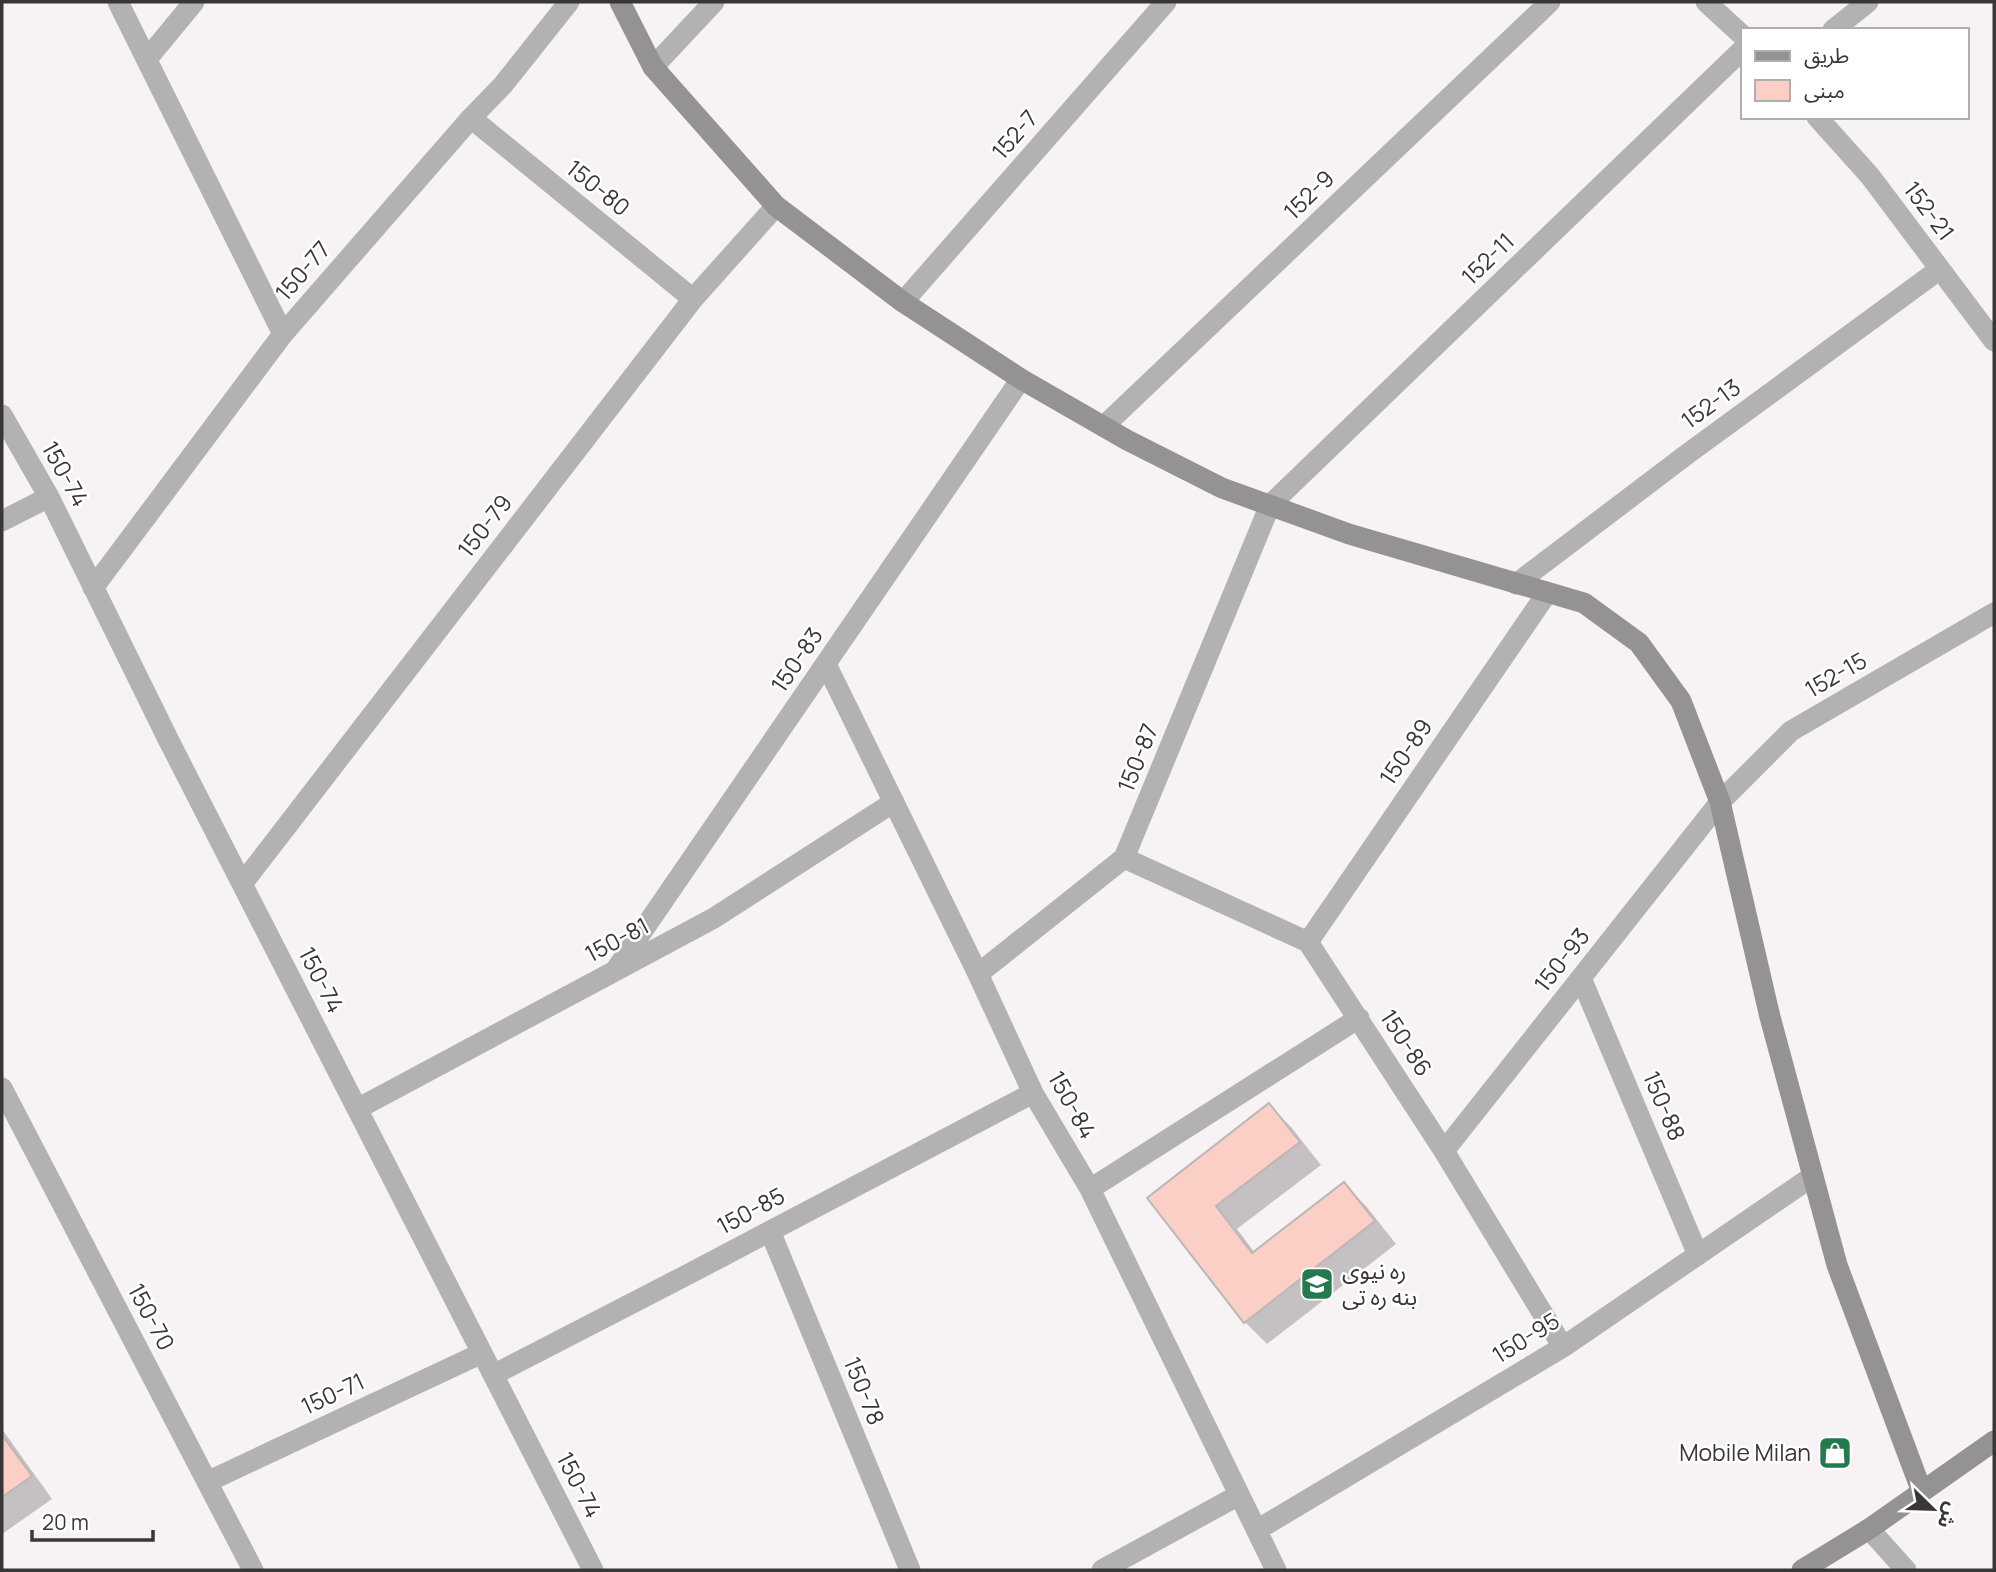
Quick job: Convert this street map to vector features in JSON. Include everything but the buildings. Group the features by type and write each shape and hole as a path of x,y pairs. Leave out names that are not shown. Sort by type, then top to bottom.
{"street":[{"path":"118,2 283,334"},
{"path":"147,59 194,2"},
{"name":"150-77","path":"93,588 283,334 471,118 503,85 569,2"},
{"path":"620,2 653,67 776,206 903,302 1021,379 1222,488 1349,534 1584,603 1639,643 1681,701 1720,802 1770,1017 1837,1265 1922,1492"},
{"path":"653,67 714,2"},
{"name":"152-7","path":"903,302 1167,2"},
{"name":"152-9","path":"1104,426 1550,2"},
{"path":"1706,2 1741,34"},
{"path":"1836,28 1868,2"},
{"name":"152-11","path":"1270,505 1741,51"},
{"name":"150-80","path":"471,118 693,299"},
{"name":"152-21","path":"1819,119 1870,176 1994,341"},
{"name":"150-79","path":"242,884 693,299 776,206"},
{"name":"152-13","path":"1516,584 1686,454 1940,269"},
{"name":"150-83","path":"615,971 1021,379"},
{"name":"150-74","path":"2,415 49,497 242,884 593,1570"},
{"path":"2,521 49,497"},
{"name":"150-87","path":"978,974 1125,858 1270,505"},
{"name":"150-89","path":"1308,942 1547,593"},
{"name":"152-15","path":"1720,802 1791,732 1994,613"},
{"name":"150-84","path":"826,664 978,974 1033,1093 1090,1189 1276,1570"},
{"name":"150-81","path":"357,1109 714,918 894,802"},
{"name":"150-93","path":"1444,1151 1720,802"},
{"path":"1125,858 1308,942"},
{"name":"150-86","path":"1308,942 1444,1151 1563,1348"},
{"name":"150-88","path":"1581,978 1698,1255"},
{"path":"1090,1189 1359,1018"},
{"name":"150-70","path":"2,1088 251,1570"},
{"name":"150-85","path":"493,1374 1033,1093"},
{"name":"150-95","path":"1257,1530 1563,1348 1813,1176"},
{"name":"150-78","path":"769,1231 909,1570"},
{"name":"150-71","path":"207,1482 482,1353"},
{"path":"1802,1570 1869,1529 1994,1441"},
{"path":"1102,1570 1239,1494"},
{"path":"1869,1529 1906,1570"}],"place":[{"name":"ره نیوی بنه ره تی","path":"1317,1284"},
{"name":"Mobile Milan","path":"1835,1453"}]}
